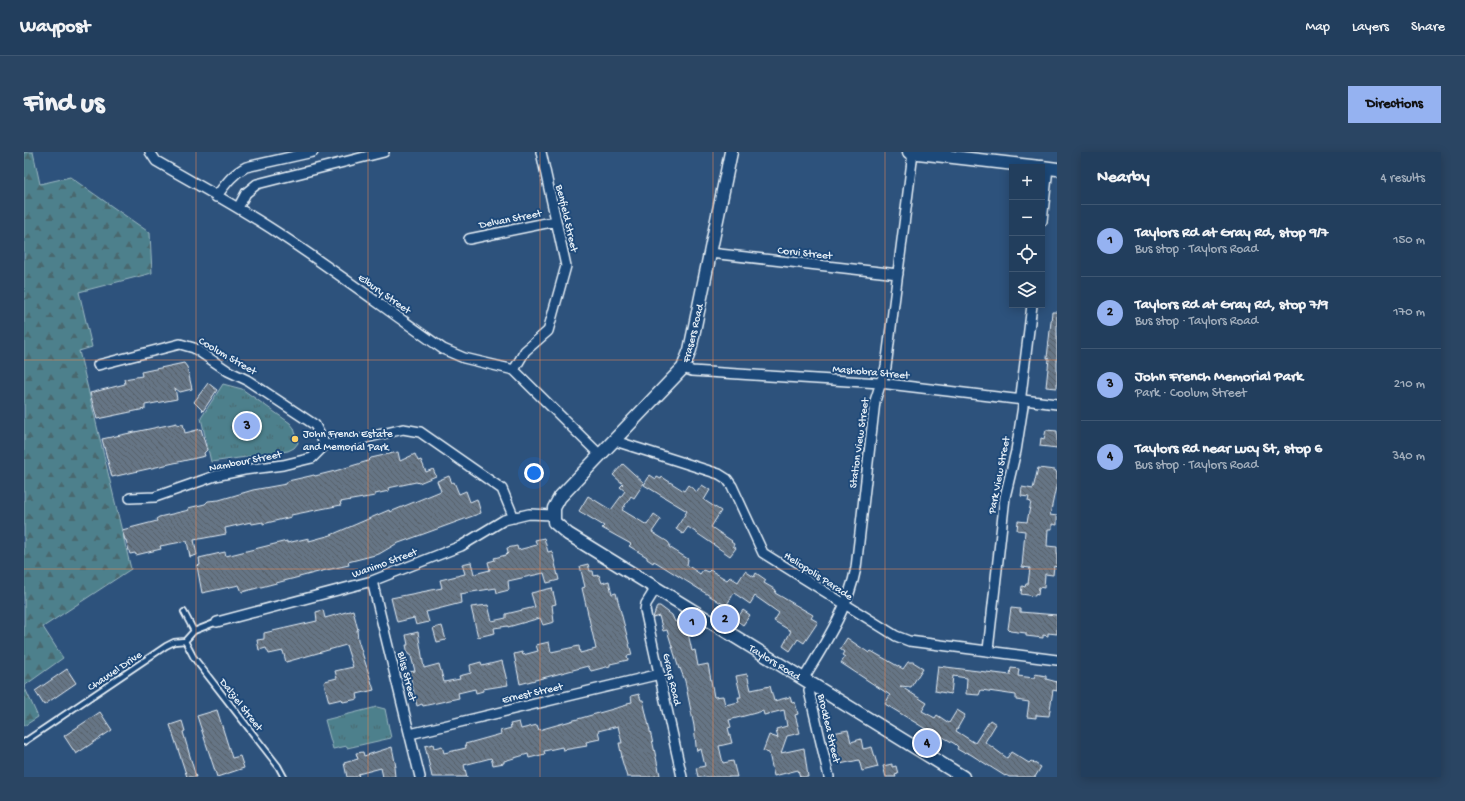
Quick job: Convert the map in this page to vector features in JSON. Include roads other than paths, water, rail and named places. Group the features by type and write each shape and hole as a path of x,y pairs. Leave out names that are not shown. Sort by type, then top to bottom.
{"street":[{"name":"Elbury Street","path":"150,152 156,161 216,197 238,208 284,237 443,349 464,358 514,370"},
{"path":"216,197 236,172 246,168 313,152"},
{"path":"238,208 246,193 257,184 384,152"},
{"name":"Benfield Street","path":"514,370 525,351 548,332 566,266 541,152"},
{"name":"Frasers Road","path":"553,515 554,508 560,497 683,368 690,350 732,152"},
{"path":"911,152 990,157 1047,168 1044,200"},
{"name":"Station View Street","path":"808,681 845,606 852,587 856,568 875,400 886,367 911,152"},
{"name":"Delvan Street","path":"469,239 556,222"},
{"name":"Corvi Street","path":"710,253 898,274"},
{"name":"Park View Street","path":"988,650 1005,497 1016,451 1023,406 1022,400 1032,308"},
{"name":"Coolum Street","path":"98,365 180,344 194,348 228,371 247,380 315,426 326,445"},
{"name":"Mashobra Street","path":"683,368 692,370 880,383 1057,404"},
{"path":"514,370 600,455"},
{"path":"326,445 349,442 403,429 420,432 502,489 514,518"},
{"name":"Heliopolis Parade","path":"614,441 719,474 727,479 732,486 763,553 845,606 902,640 1057,660"},
{"name":"Nambour Street","path":"130,498 155,497 215,476 244,470 283,465 312,458 326,445"},
{"name":"Wanimo Street","path":"217,622 372,581 461,546 480,536 499,522 529,514 553,515"},
{"name":"Taylors Road","path":"553,515 554,522 568,534 962,777"},
{"name":"Bliss Street","path":"372,581 420,777"},
{"name":"Grays Road","path":"656,588 646,604 645,610 682,777"},
{"name":"Ernest Street","path":"410,734 660,674"},
{"name":"Brocklea Street","path":"808,681 829,777"}],"lane":[{"path":"184,612 194,631"},
{"path":"185,641 194,631 217,622"},
{"name":"Chauvel Drive","path":"24,742 166,646 174,642 185,641"},
{"name":"Dalziel Street","path":"185,641 194,658 278,766 284,777"}],"place":[{"name":"John French Memorial Park","path":"247,426"},
{"name":"John French Estate and Memorial Park","path":"295,439"},
{"name":"Taylors Rd at Gray Rd, stop 7/9","path":"725,619"},
{"name":"Taylors Rd at Gray Rd, stop 9/7","path":"692,622"},
{"name":"Taylors Rd near Lucy St, stop 6","path":"927,743"}]}
